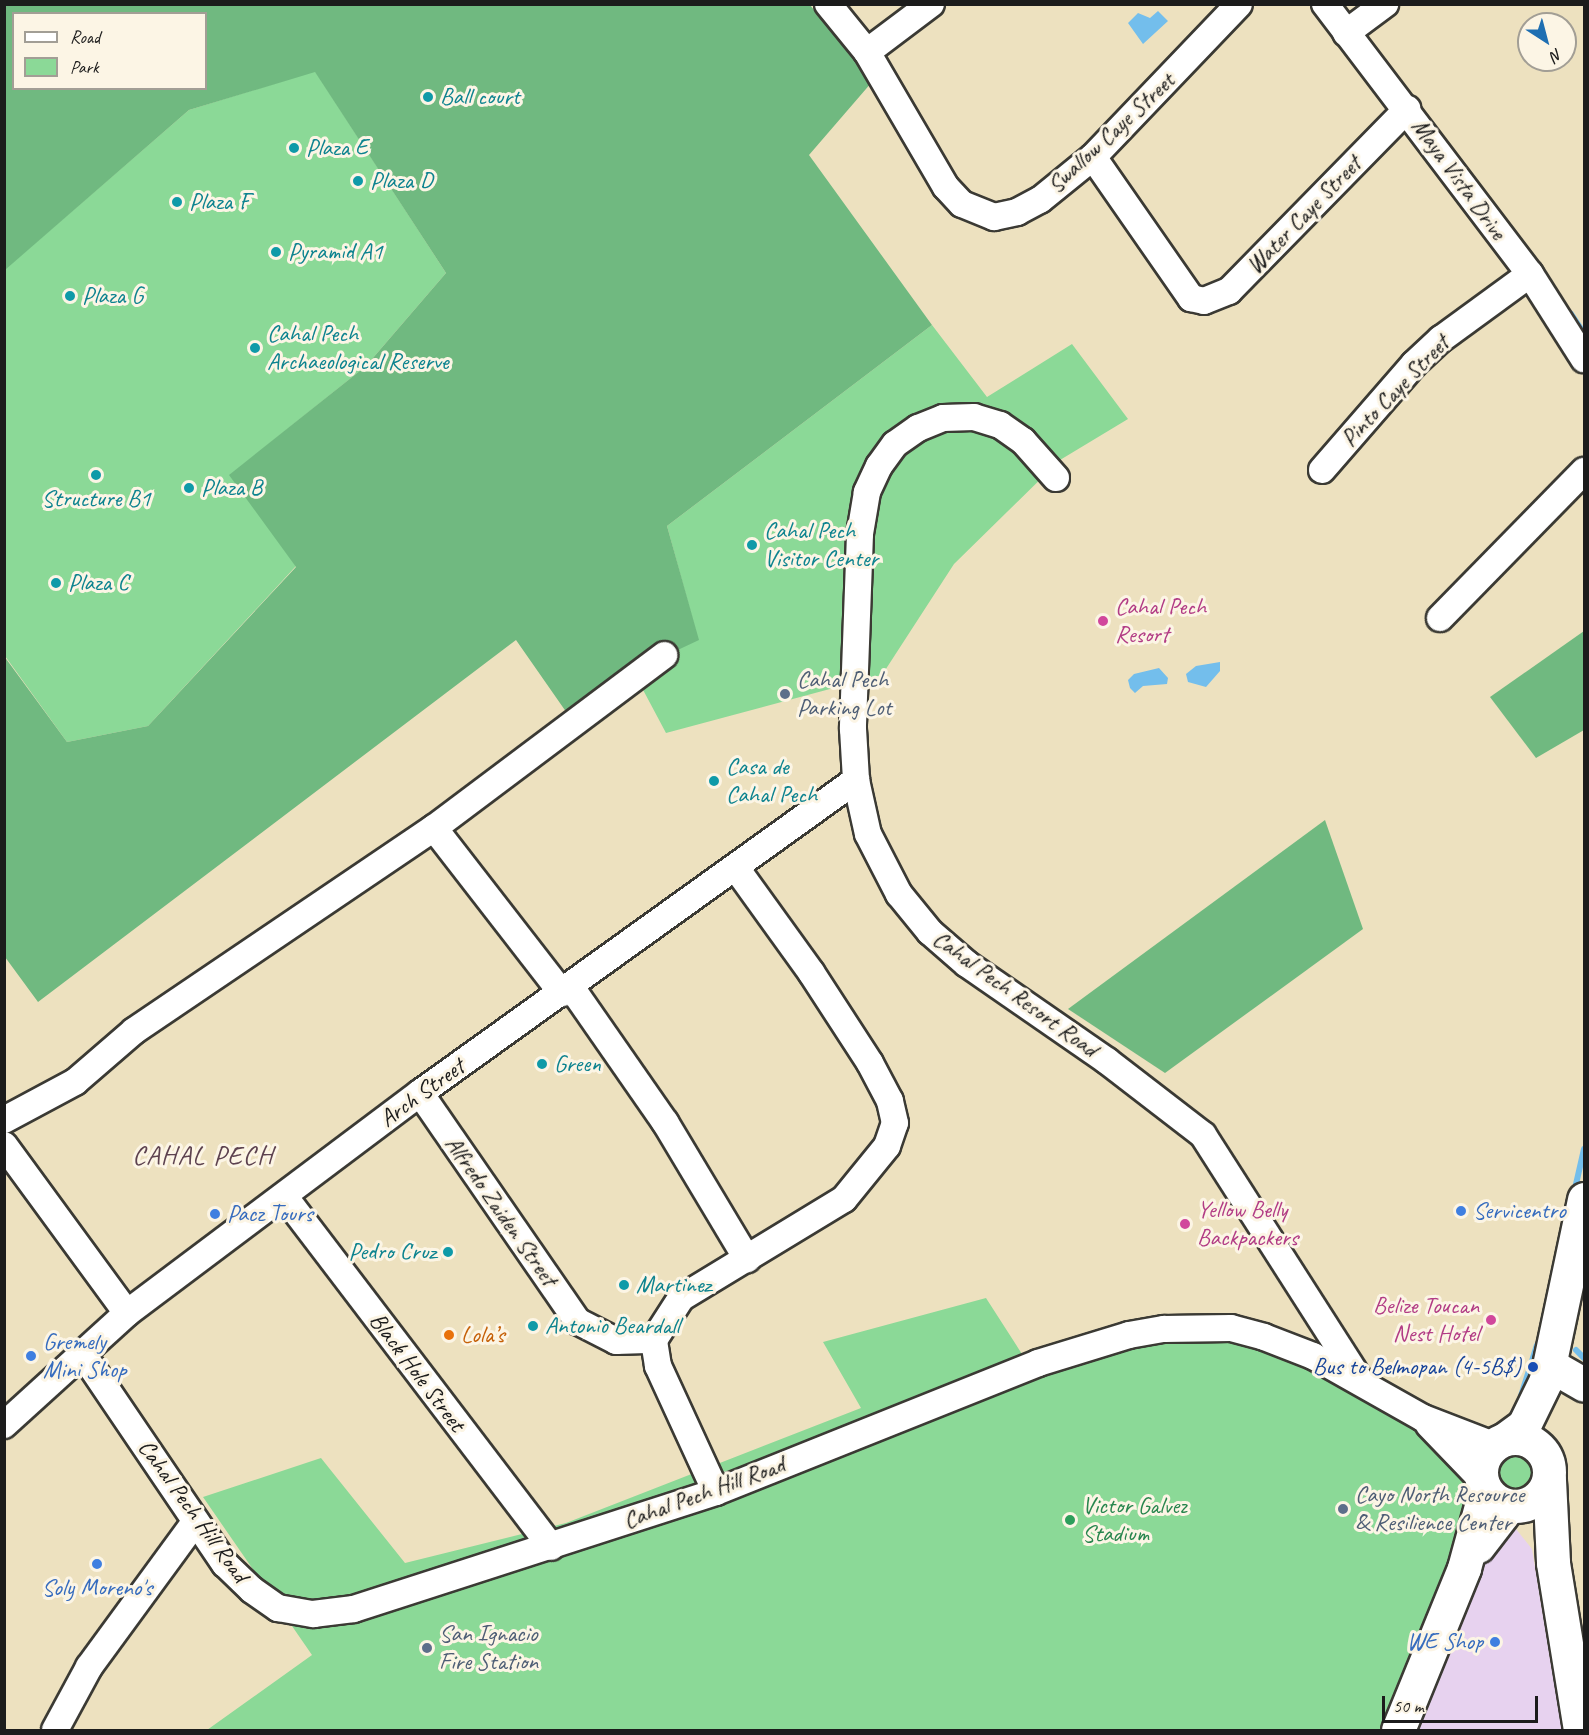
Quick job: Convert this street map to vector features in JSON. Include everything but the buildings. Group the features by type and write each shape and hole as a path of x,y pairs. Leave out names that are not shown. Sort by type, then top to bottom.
{"main road":[{"path":"1580,1731 1553,1563 1548,1373 1584,1199"},
{"path":"1548,1373 1584,1384"},
{"path":"1548,1373 1524,1425 1499,1442 1480,1467 1497,1496 1534,1528 1553,1563"},
{"path":"1497,1496 1536,1499 1549,1474 1545,1455 1534,1444 1521,1438 1499,1442"},
{"path":"1398,1731 1464,1568 1497,1496"}],"street":[{"name":"Swallow Caye Street","path":"828,4 867,52 946,187 976,213 994,217 1017,212 1040,200 1093,157 1239,4"},
{"path":"867,52 931,4"},
{"name":"Maya Vista Drive","path":"1325,4 1407,109 1530,274 1584,359"},
{"path":"1346,33 1385,4"},
{"name":"Water Caye Street","path":"1093,157 1191,298 1204,302 1229,291 1407,109"},
{"name":"Pinto Caye Street","path":"1322,470 1414,364 1441,339 1530,274"},
{"name":"Cahal Pech Resort Road","path":"1056,478 1023,441 1000,426 974,417 943,418 918,428 895,444 879,466 867,492 860,534 853,729 856,780 861,809 878,858 899,894 930,932 967,964 1107,1061 1203,1135 1360,1380"},
{"path":"1440,618 1584,471"},
{"path":"4,1120 75,1082 134,1031 434,828 664,655"},
{"name":"Arch Street","path":"4,1425 128,1313 420,1093 567,990 856,780"},
{"path":"434,828 567,990 665,1122 747,1259"},
{"path":"716,1492 657,1366 654,1340 681,1298 844,1199 887,1146 895,1123 890,1101 870,1064 811,972 736,868"},
{"name":"Alfredo Zaiden Street","path":"420,1093 577,1321 615,1341 654,1340"},
{"path":"4,1145 128,1313"},
{"name":"Black Hole Street","path":"284,1196 551,1547"},
{"name":"Cahal Pech Hill Road","path":"82,1353 225,1564 252,1590 278,1608 313,1614 354,1609 716,1492 1038,1363 1129,1335 1164,1329 1232,1328 1313,1356 1360,1380 1423,1418 1499,1442"},
{"name":"Cahal Pech Hill Road","path":"1423,1418 1497,1496"},
{"path":"55,1731 89,1667 195,1522"}],"shaded area":[{"path":"1516,1529 1532,1549 1562,1730 1409,1730 1490,1547 1508,1531"}],"green space":[{"path":"5,5 810,5 872,82 809,155 932,325 667,526 699,640 633,671 569,716 516,640 38,1002 5,957 4,656 67,742 148,726 296,567 229,475 366,366 446,273 315,72 189,110 5,270"},
{"path":"315,71 446,273 366,366 230,475 296,566 148,726 67,742 5,656 4,270 189,110"},
{"path":"932,325 987,397 1072,344 1128,419 1060,460 954,564 882,675 666,733 633,671 698,639 667,526"},
{"path":"1584,631 1584,730 1536,758 1490,697"},
{"path":"1325,820 1363,929 1165,1073 1068,1009"},
{"name":"Victor Galvez Stadium","path":"986,1298 1029,1365 1197,1317 1363,1369 1428,1406 1416,1432 1447,1452 1470,1477 1471,1493 1409,1730 207,1730 312,1655 203,1497 321,1458 405,1563 566,1523 861,1408 823,1342"},
{"path":"1515,1451 1528,1457 1534,1470 1528,1483 1515,1489 1502,1483 1496,1470 1502,1457"}],"water":[{"path":"1158,11 1168,21 1143,44 1128,23 1138,13 1150,18"},
{"path":"1220,662 1220,671 1206,687 1188,682 1186,674 1196,666"},
{"path":"1159,668 1168,678 1167,684 1143,686 1135,693 1130,688 1128,680 1134,674"}],"waterway":[{"path":"1571,314 1584,333"},
{"path":"1574,1193 1584,1149"},
{"path":"1521,1396 1537,1345"},
{"path":"1576,1350 1584,1358"}],"place":[{"name":"Ball court","path":"428,97"},
{"name":"Plaza E","path":"294,148"},
{"name":"Plaza D","path":"358,181"},
{"name":"Plaza F","path":"177,202"},
{"name":"Pyramid A1","path":"276,252"},
{"name":"Plaza G","path":"70,296"},
{"name":"Cahal Pech Archaeological Reserve","path":"255,348"},
{"name":"Structure B1","path":"96,475"},
{"name":"Plaza B","path":"189,488"},
{"name":"Cahal Pech Visitor Center","path":"752,545"},
{"name":"Plaza C","path":"56,583"},
{"name":"Cahal Pech Resort","path":"1103,621"},
{"name":"Cahal Pech Parking Lot","path":"785,694"},
{"name":"Casa de Cahal Pech","path":"714,781"},
{"name":"Green","path":"542,1064"},
{"name":"Servicentro","path":"1461,1211"},
{"name":"Pacz Tours","path":"215,1214"},
{"name":"Yellow Belly Backpackers","path":"1185,1224"},
{"name":"Pedro Cruz","path":"448,1252"},
{"name":"Martinez","path":"624,1285"},
{"name":"Belize Toucan Nest Hotel","path":"1491,1320"},
{"name":"Antonio Beardall","path":"533,1326"},
{"name":"Lola’s","path":"449,1335"},
{"name":"Gremely Mini Shop","path":"31,1356"},
{"name":"Bus to Belmopan (4-5B$)","path":"1533,1367"},
{"name":"Cayo North Resource & Resilience Center","path":"1343,1509"},
{"name":"Victor Galvez Stadium","path":"1070,1520"},
{"name":"Soly Moreno's","path":"97,1564"},
{"name":"WE Shop","path":"1495,1642"},
{"name":"San Ignacio Fire Station","path":"427,1648"}],"district":[{"name":"CAHAL PECH","path":"203,1156"}]}
